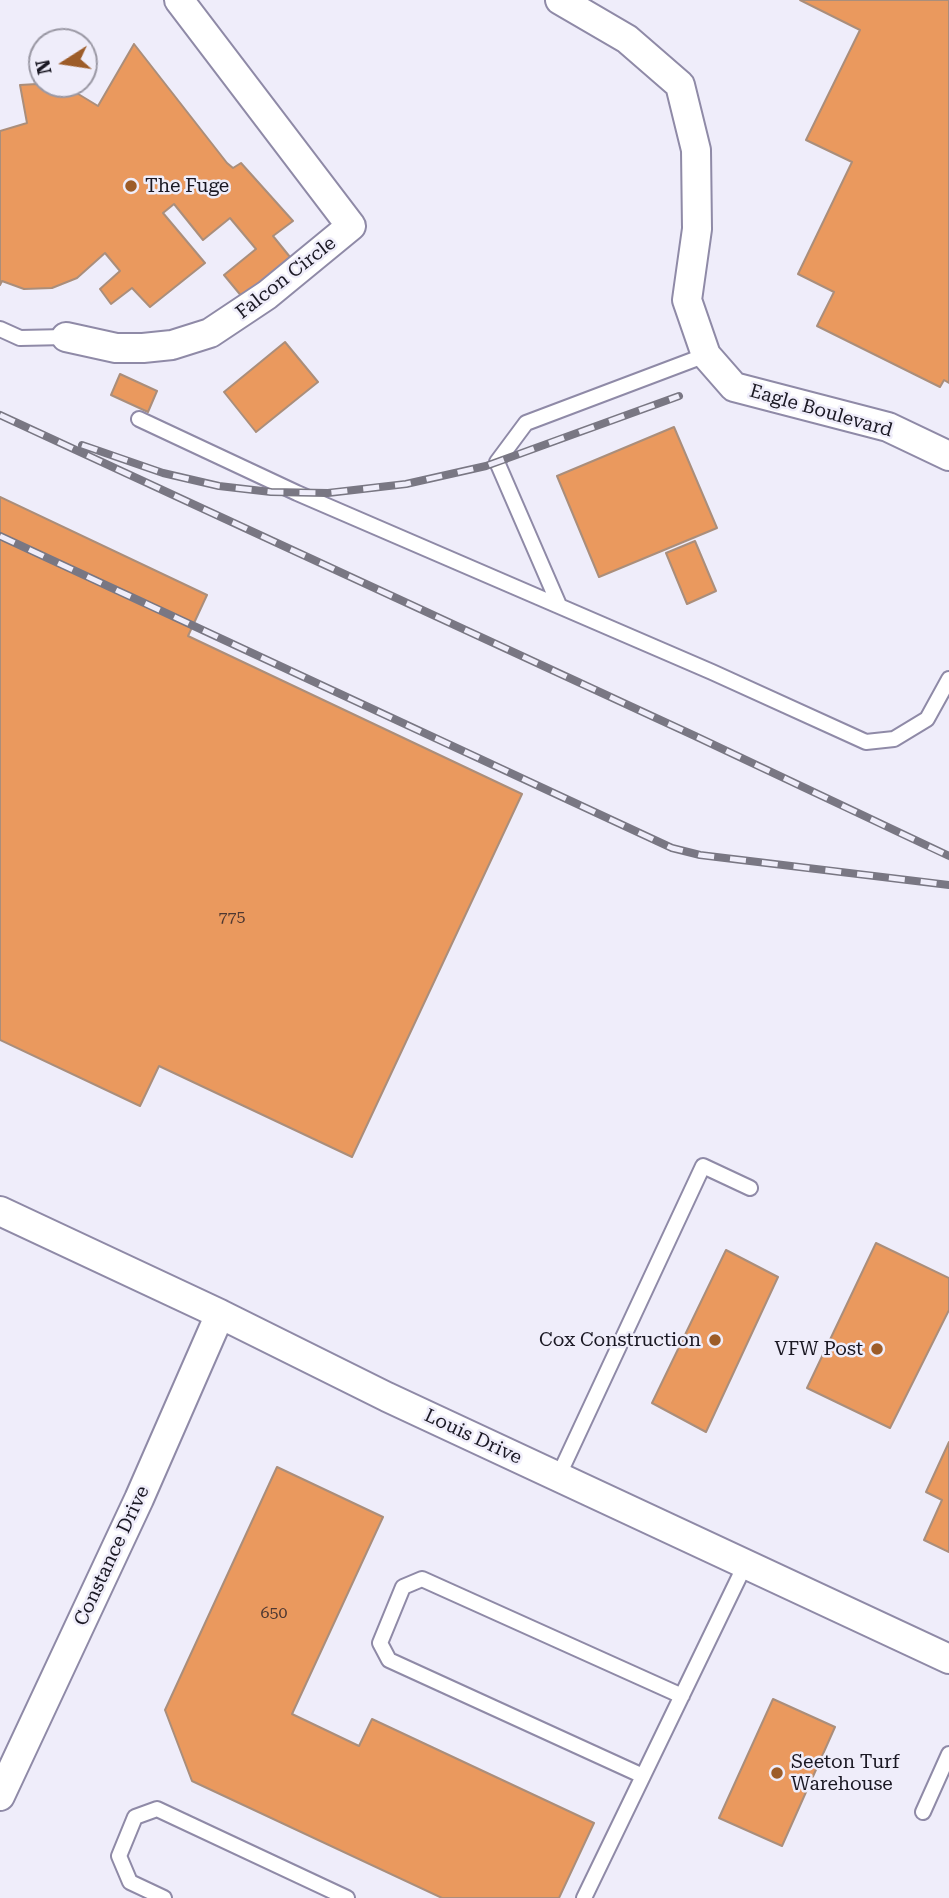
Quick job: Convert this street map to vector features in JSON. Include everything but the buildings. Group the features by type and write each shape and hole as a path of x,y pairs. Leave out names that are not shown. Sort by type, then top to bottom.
{"street":[{"name":"Falcon Circle","path":"66,337 116,348 143,348 172,345 210,333 267,295 351,226 179,0"},
{"name":"Eagle Boulevard","path":"560,0 627,39 680,85 696,150 697,229 687,300 706,355 734,387 888,427 949,456"},
{"name":"Louis Drive","path":"0,1211 220,1314 387,1397 949,1659"},
{"name":"Constance Drive","path":"0,1797 139,1499 220,1314"}],"lane":[{"path":"0,329 20,338 66,337"},
{"path":"559,605 497,462 526,423 706,355"},
{"path":"139,419 297,493 559,605 866,742 894,738 927,719 949,679"},
{"path":"558,1477 702,1166 750,1188"},
{"path":"584,1898 746,1565"},
{"path":"643,1776 388,1660 380,1643 403,1587 422,1579 682,1696"},
{"path":"923,1812 949,1754"},
{"path":"164,1898 130,1882 119,1856 135,1817 157,1809 347,1898"}],"railway":[{"path":"82,445 163,473 219,486 271,492 328,493 406,484 486,466 679,396"},
{"path":"0,415 949,856"},
{"path":"0,536 672,848 700,855 949,885"}],"place":[{"name":"The Fuge","path":"131,186"},
{"name":"Cox Construction","path":"715,1340"},
{"name":"VFW Post","path":"877,1349"},
{"name":"Seeton Turf Warehouse","path":"777,1773"}]}
